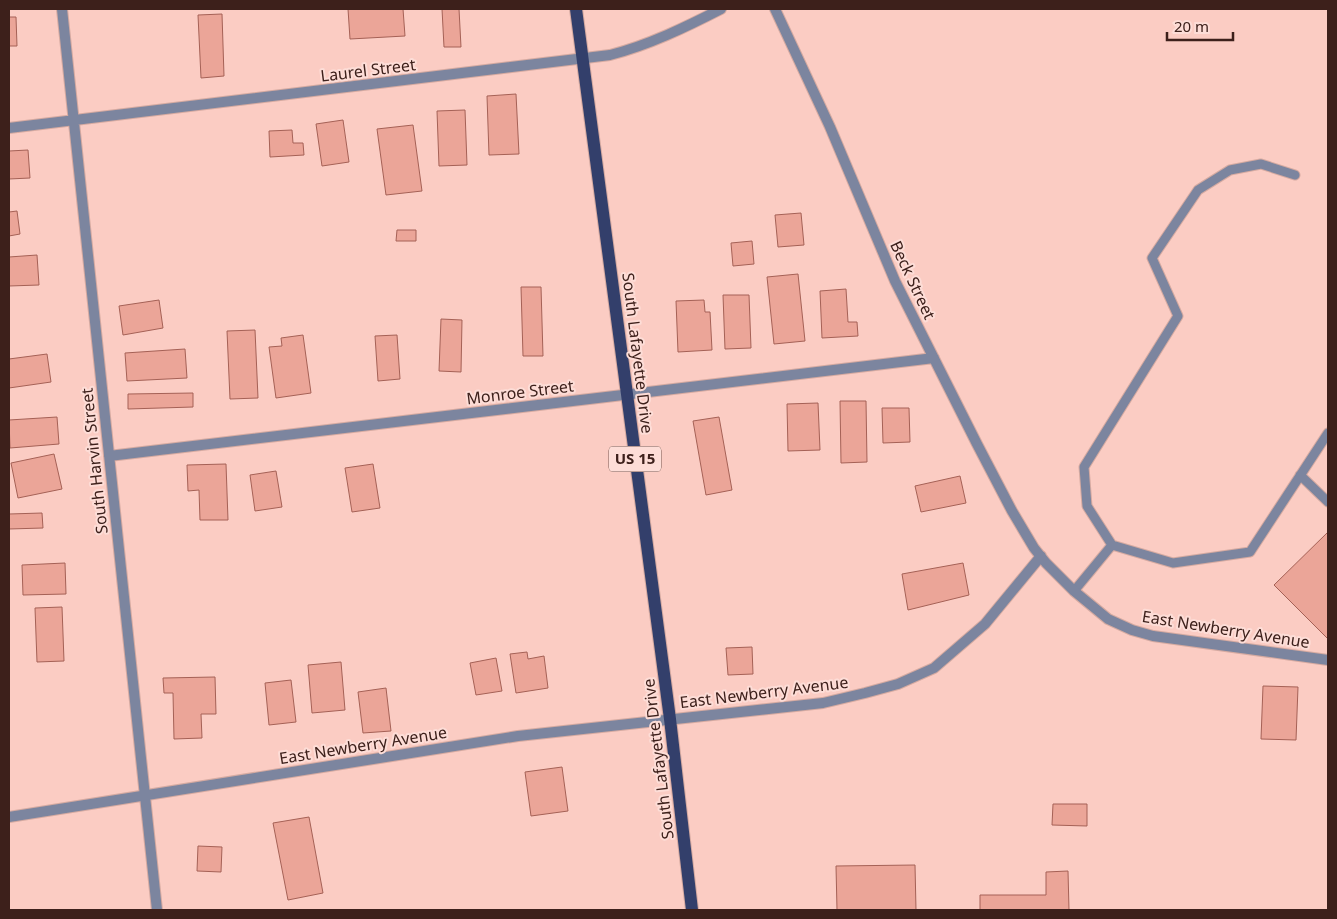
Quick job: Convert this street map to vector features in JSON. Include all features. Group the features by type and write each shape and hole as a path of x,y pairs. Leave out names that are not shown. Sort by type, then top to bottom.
{"main road":[{"name":"South Lafayette Drive","path":"576,9 670,719 692,910"}],"street":[{"name":"South Harvin Street","path":"62,9 157,910"},
{"name":"Laurel Street","path":"9,128 610,55 656,40 721,9"},
{"name":"Beck Street","path":"775,9 830,128 896,281 1007,502 1034,548 1041,556"},
{"name":"Monroe Street","path":"109,456 934,358"},
{"name":"East Newberry Avenue","path":"9,817 518,736 823,703 866,693 915,678 934,668 985,624 1041,556 1074,591 1108,619 1132,630 1153,636 1328,660"}],"lane":[{"path":"1295,175 1261,164 1230,170 1198,190 1152,258 1178,316 1084,467 1087,506 1112,545 1173,563 1250,552 1328,432"},
{"path":"1300,475 1328,502"},
{"path":"1074,591 1112,545"}],"building":[{"path":"348,9 403,9 405,36 350,39"},
{"path":"442,9 459,9 461,47 444,47"},
{"path":"222,14 224,76 201,78 198,15"},
{"path":"9,17 16,17 17,46 9,46"},
{"path":"516,94 519,154 489,155 487,96"},
{"path":"465,110 467,165 439,166 437,111"},
{"path":"343,120 349,162 322,166 316,124"},
{"path":"413,125 422,191 386,195 377,129"},
{"path":"292,130 293,143 303,143 304,155 270,157 269,131"},
{"path":"28,150 30,178 9,179 9,151"},
{"path":"17,211 20,234 9,236 9,212"},
{"path":"801,213 804,245 778,247 775,215"},
{"path":"397,230 416,230 416,241 396,241"},
{"path":"752,241 754,264 733,266 731,243"},
{"path":"37,255 39,285 9,286 9,257"},
{"path":"798,274 805,341 774,344 767,277"},
{"path":"521,287 541,287 543,356 523,356"},
{"path":"846,289 848,322 857,322 858,336 822,338 820,291"},
{"path":"723,295 749,295 751,348 725,349"},
{"path":"159,300 163,328 123,335 119,306"},
{"path":"704,300 705,312 710,312 712,350 678,352 676,301"},
{"path":"441,319 462,320 461,372 439,371"},
{"path":"255,330 258,398 230,399 227,331"},
{"path":"303,335 311,393 276,398 269,347 282,346 281,338"},
{"path":"397,335 400,379 378,381 375,336"},
{"path":"185,349 187,378 127,381 125,353"},
{"path":"47,354 51,382 9,388 9,359"},
{"path":"193,393 193,407 128,409 128,394"},
{"path":"840,401 866,401 867,462 841,463"},
{"path":"818,403 820,450 788,451 787,404"},
{"path":"882,408 909,408 910,442 883,443"},
{"path":"57,417 59,444 10,448 9,420"},
{"path":"719,417 732,490 706,495 693,421"},
{"path":"54,454 62,489 18,498 11,463"},
{"path":"226,464 228,520 200,520 199,490 188,491 187,465"},
{"path":"373,464 380,508 352,512 345,468"},
{"path":"276,471 282,507 255,511 250,475"},
{"path":"960,476 966,503 921,512 915,486"},
{"path":"42,513 43,528 9,529 9,514"},
{"path":"1328,532 1328,637 1327,638 1274,585"},
{"path":"65,563 66,594 23,595 22,565"},
{"path":"963,563 969,595 908,610 902,574"},
{"path":"62,607 64,661 37,662 35,608"},
{"path":"752,647 753,674 728,675 726,648"},
{"path":"527,652 528,659 544,656 548,688 516,693 510,654"},
{"path":"496,658 502,691 476,695 470,663"},
{"path":"341,662 345,710 312,713 308,665"},
{"path":"215,677 216,714 201,714 202,738 174,739 173,693 164,693 163,678"},
{"path":"291,680 296,722 269,725 265,683"},
{"path":"1263,686 1298,687 1296,740 1261,739"},
{"path":"386,688 391,731 363,733 358,692"},
{"path":"562,767 568,811 531,816 525,772"},
{"path":"1053,804 1087,804 1087,826 1052,825"},
{"path":"309,817 323,893 288,900 273,823"},
{"path":"198,846 222,847 221,872 197,871"},
{"path":"915,865 916,910 837,910 836,866"},
{"path":"1068,871 1069,910 980,910 980,895 1046,895 1046,872"}]}
